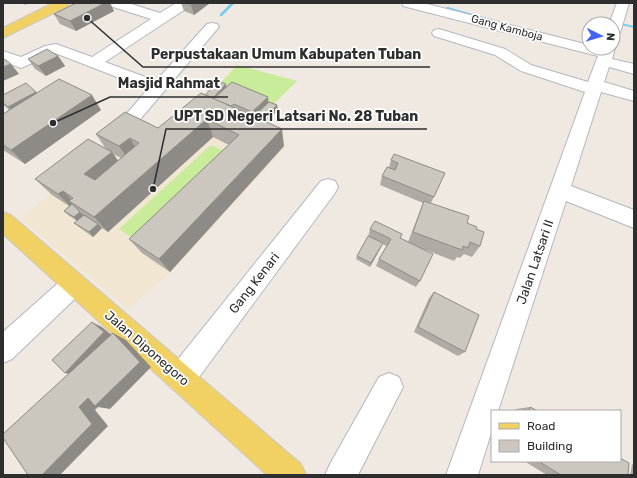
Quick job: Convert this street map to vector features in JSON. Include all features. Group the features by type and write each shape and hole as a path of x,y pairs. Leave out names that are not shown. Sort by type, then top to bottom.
{"main road":[{"path":"3,34 63,3"},
{"name":"Jalan Diponegoro","path":"3,221 290,475"}],"street":[{"path":"115,3 162,18"},
{"path":"93,63 185,3"},
{"name":"Gang Kamboja","path":"408,3 440,6 581,47"},
{"path":"618,16 621,4"},
{"path":"125,126 212,27"},
{"path":"438,33 500,52 526,68 634,96"},
{"path":"3,55 21,63 50,49 56,48 159,88"},
{"name":"Jalan Latsari II","path":"462,475 605,56"},
{"name":"Gang Kamboja","path":"610,56 634,69"},
{"name":"Gang Kenari","path":"181,378 328,188"},
{"path":"560,190 634,219"},
{"path":"3,350 74,284"},
{"path":"341,475 388,387"}],"shaded area":[{"path":"237,65 297,81 271,106 279,110 257,131 288,145 170,273 128,309 20,218 96,159 130,126 166,143"}],"green space":[{"path":"237,65 297,81 271,107 219,85"},
{"path":"211,145 233,155 142,244 119,229"}],"building":[{"path":"76,3 105,3 70,21 54,14"},
{"path":"47,49 58,56 38,66 28,59"},
{"path":"3,58 11,64 3,67"},
{"path":"59,79 92,95 11,150 3,145 3,114"},
{"path":"218,81 226,84 213,98 205,95"},
{"path":"232,82 268,97 252,112 234,104 231,106 213,99"},
{"path":"26,83 36,92 8,107 3,103 3,95"},
{"path":"201,93 282,129 159,259 129,239 239,135 207,119 94,217 69,201 73,198 63,191 58,194 35,179 88,139 112,152 84,174 95,180 139,143 130,138 119,146 96,134 125,112 158,128"},
{"path":"269,102 277,105 262,120 254,116"},
{"path":"394,154 445,173 434,197 382,176 387,167 395,170 398,163 391,160"},
{"path":"424,201 469,216 467,223 484,232 480,246 470,242 468,248 463,246 462,250 413,232"},
{"path":"72,204 80,212 74,217 64,211"},
{"path":"84,215 98,224 89,232 74,223"},
{"path":"375,221 402,234 400,238 433,254 420,281 379,259 391,239 370,229"},
{"path":"368,236 383,243 371,263 357,256"},
{"path":"434,292 479,315 465,352 418,327"},
{"path":"92,322 104,332 65,373 52,360"},
{"path":"113,333 140,362 95,406 88,398 79,407 92,424 42,475 28,475 3,438 3,434"},
{"path":"530,407 536,410 529,410"},
{"path":"621,459 629,463 628,475 561,475 540,462 621,462"}],"waterway":[{"path":"221,15 233,3"},
{"path":"420,3 434,6"},
{"path":"447,8 502,23"},
{"path":"621,24 634,27"}],"place":[{"name":"Perpustakaan Umum Kabupaten Tuban","path":"87,18"},
{"name":"Masjid Rahmat","path":"53,123"},
{"name":"UPT SD Negeri Latsari No. 28 Tuban","path":"153,189"}]}
